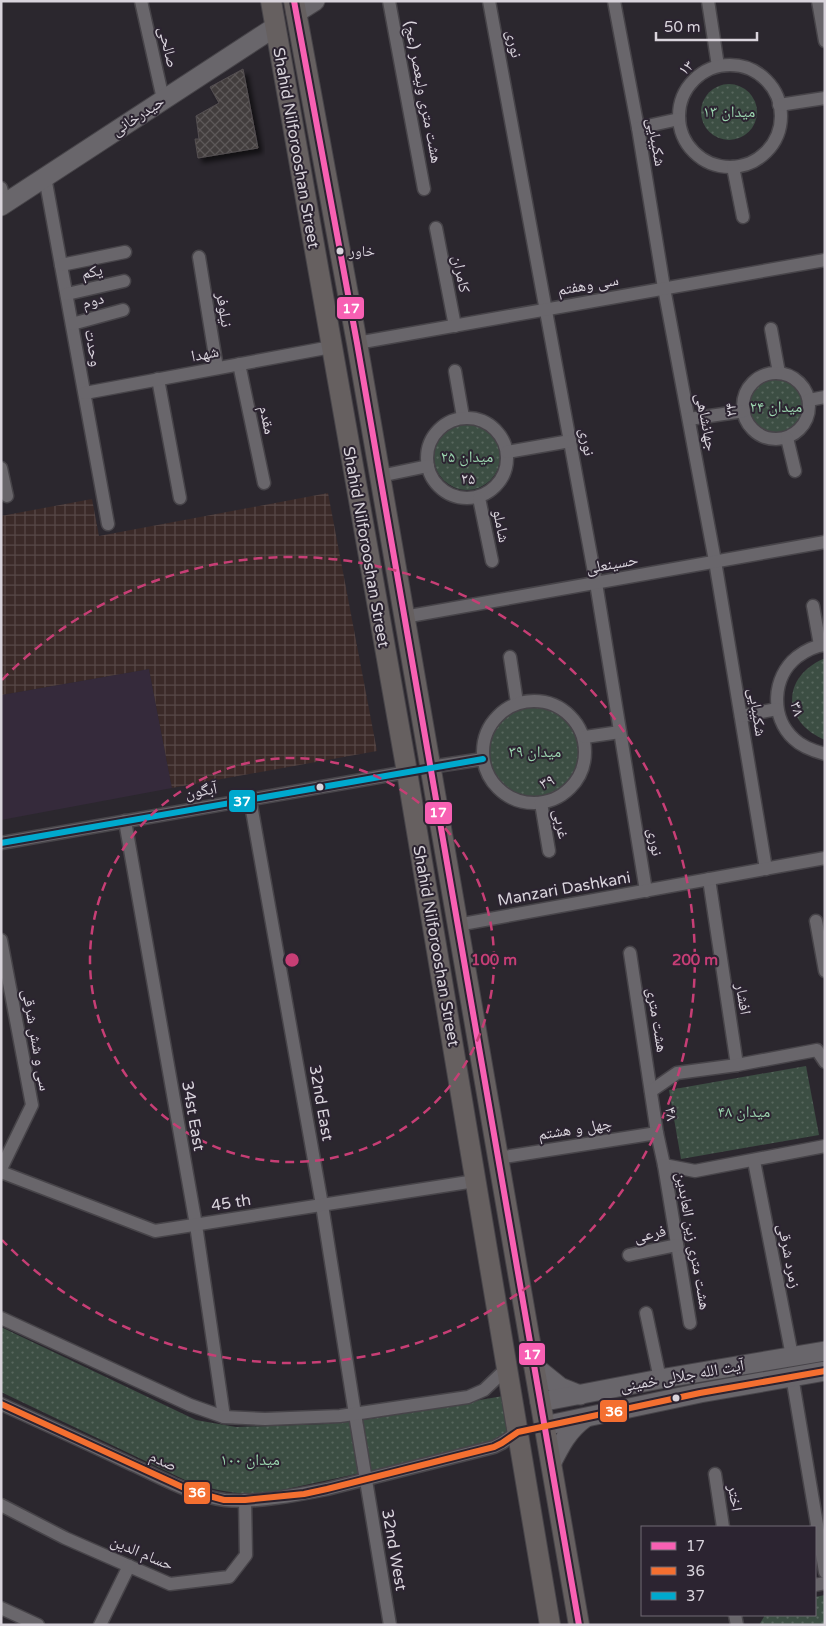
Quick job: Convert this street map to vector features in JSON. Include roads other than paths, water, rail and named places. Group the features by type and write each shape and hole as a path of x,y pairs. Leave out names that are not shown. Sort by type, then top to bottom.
{"main road":[{"name":"Shahid Nilforooshan Street","path":"270,1 406,772 550,1625"},
{"path":"275,26 295,7 315,1"},
{"name":"Shahid Nilforooshan Street","path":"295,7 357,344 579,1625"},
{"name":"حیدرخانی","path":"2,199 45,177 275,26"},
{"path":"331,347 357,344"},
{"path":"406,772 430,767"},
{"name":"آيت الله جلالى خمينى","path":"540,1402 580,1396 660,1379 825,1351"},
{"path":"534,1366 560,1387 580,1396"},
{"name":"آيت الله جلالى خمينى","path":"544,1426 700,1393 825,1371"},
{"path":"514,1407 540,1402"},
{"path":"551,1464 571,1429 585,1418"},
{"path":"518,1432 544,1426"}],"street":[{"name":"صالحی","path":"141,1 163,99"},
{"name":"هشت متری ولیعصر (عج)","path":"389,1 424,189"},
{"name":"نوری","path":"489,1 596,583 646,891"},
{"name":"شکیبایی","path":"614,1 638,128 664,288"},
{"path":"708,1 718,66"},
{"path":"818,1 825,41"},
{"name":"۱۳","path":"733,167 717,165 703,159 691,148 682,135 679,119 680,105 685,91 705,71 718,66 735,65 750,69 764,78 774,90 780,105"},
{"path":"743,217 733,167 750,163 764,153 775,139 780,123 780,105 825,98"},
{"path":"638,128 679,119"},
{"name":"وحدت","path":"45,177 108,524"},
{"name":"کامران","path":"436,228 455,326"},
{"path":"61,265 126,252"},
{"name":"نیلوفر","path":"199,257 217,368"},
{"name":"سی وهفتم","path":"357,344 825,260"},
{"name":"یکم","path":"67,294 124,282"},
{"name":"جهانشاهی","path":"664,288 716,561"},
{"name":"دوم","path":"72,324 123,310"},
{"path":"771,329 779,373 798,381 805,390 809,400 807,418 802,427 787,438 795,471"},
{"name":"شهدا","path":"85,393 331,347"},
{"name":"مقدم","path":"239,364 264,483"},
{"path":"455,371 463,417"},
{"name":"۲۴","path":"779,373 760,377 752,384 746,392 743,401 744,411 746,420 759,434 768,438 787,438"},
{"path":"158,379 180,498"},
{"path":"809,400 825,397"},
{"path":"689,419 744,411"},
{"path":"380,476 428,466 427,451 431,438 439,428 450,420 463,417 476,418 487,422 497,430 504,440 507,452 570,441"},
{"name":"۲۵","path":"428,466 431,476 438,486 447,493 458,498 479,498 494,489 502,478 507,466 507,452"},
{"path":"1,468 6,496"},
{"name":"شاملو","path":"479,498 492,561"},
{"name":"حسینعلی","path":"404,618 825,542"},
{"name":"شکیبایی","path":"716,561 766,869"},
{"path":"813,606 823,645"},
{"name":"۳۸","path":"823,645 804,651 791,662 782,676 777,692 778,709 783,725 794,739 808,749 825,754"},
{"path":"510,657 517,703"},
{"name":"۳۹","path":"532,700 548,702 562,708 574,719 585,737 584,763 579,778 569,790 556,799 541,803 525,803 510,797 497,788 487,774 483,759 483,741 490,725 501,711 517,703 532,700"},
{"path":"741,716 778,709"},
{"path":"585,737 620,732"},
{"path":"430,767 483,759"},
{"name":"آبگون","path":"1,843 406,772"},
{"name":"32nd East","path":"250,799 322,1205 355,1414"},
{"name":"غربی","path":"541,803 549,851"},
{"name":"34st East","path":"125,821 196,1225 224,1417"},
{"name":"Manzari Dashkani","path":"457,925 825,858"},
{"name":"افشار","path":"708,879 737,1065"},
{"path":"816,921 825,971"},
{"name":"سی و شش شرقی","path":"1,940 32,1105 1,1171"},
{"name":"هشت متری","path":"630,954 652,1091"},
{"name":"۴۸","path":"664,1165 657,1133 652,1091 677,1073 737,1065 817,1050 825,1062"},
{"name":"چهل و هشتم","path":"498,1158 657,1133"},
{"path":"664,1165 695,1171 825,1146"},
{"name":"زمرد شرقی","path":"754,1161 792,1356"},
{"name":"هشت متری زین العابدین","path":"664,1165 690,1323"},
{"name":"45 th","path":"1,1171 155,1231 476,1181"},
{"name":"فرعی","path":"629,1255 677,1244"},
{"path":"646,1313 660,1379"},
{"path":"1,1318 190,1405 224,1417 265,1419 340,1416 468,1397 484,1390 507,1368"},
{"path":"792,1376 825,1572"},
{"name":"صدم","path":"1,1404 191,1491 224,1500 245,1500 304,1494 366,1480"},
{"path":"355,1414 366,1480 496,1446 518,1432"},
{"path":"496,1446 505,1447 515,1452 523,1462"},
{"name":"اختر","path":"715,1474 723,1526"},
{"name":"32nd West","path":"366,1480 390,1625"},
{"name":"حسام الدین","path":"1,1505 65,1538 170,1584 229,1577 246,1555 245,1500"},
{"path":"100,1625 130,1566"},
{"path":"1,1608 38,1625"}],"place":[{"name":"خاور","path":"340,251"}],"park label":[{"name":"میدان ۱۳","path":"729,112"},
{"name":"میدان ۲۴","path":"776,407"},
{"name":"میدان ۲۵","path":"467,457"},
{"name":"میدان ۳۹","path":"535,752"},
{"name":"میدان ۴۸","path":"744,1112"},
{"name":"میدان ۱۰۰","path":"250,1460"}]}
